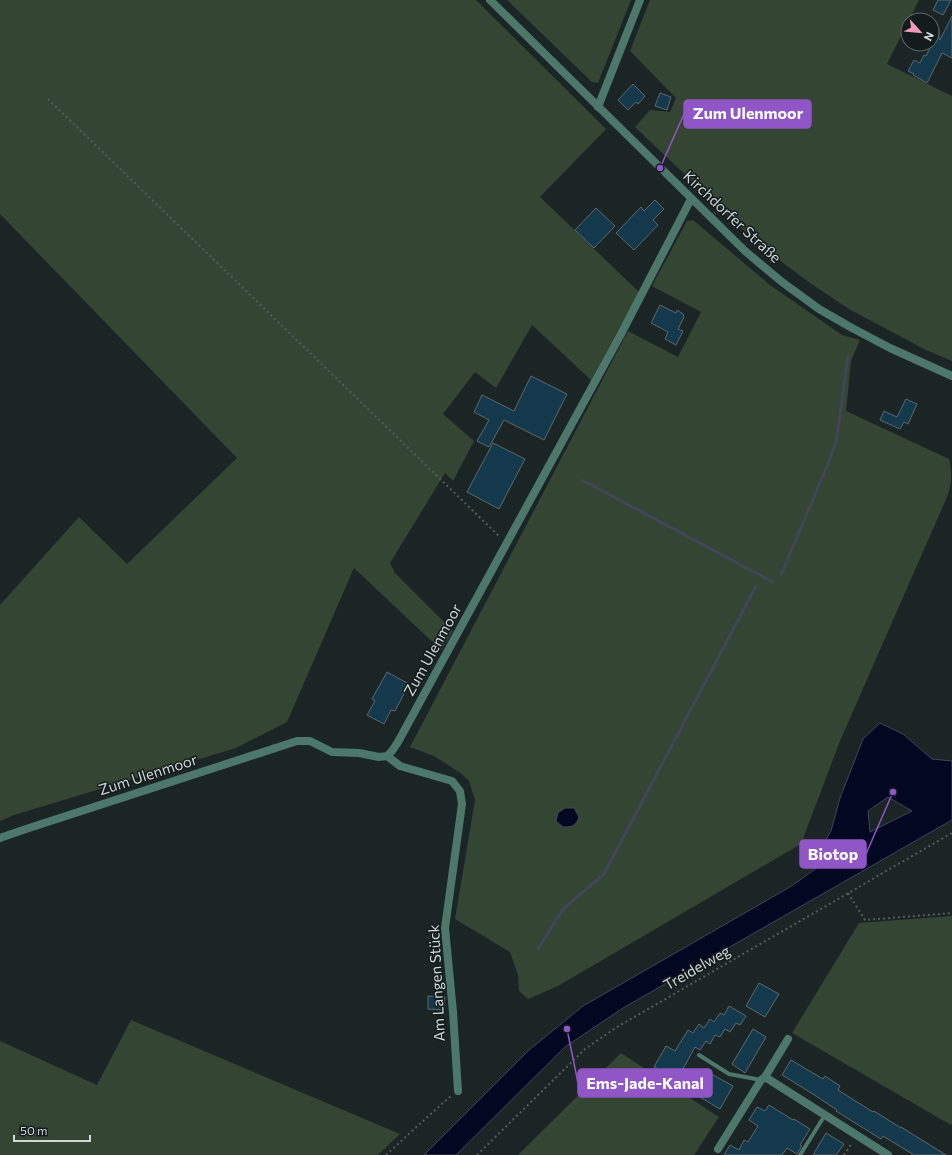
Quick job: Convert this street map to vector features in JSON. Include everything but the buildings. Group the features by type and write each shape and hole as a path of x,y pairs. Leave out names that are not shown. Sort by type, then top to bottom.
{"street":[{"name":"Kirchdorfer Straße","path":"490,0 750,255 782,282 819,309 852,328 890,348 952,376"},
{"path":"598,107 640,0"},
{"name":"Zum Ulenmoor","path":"0,838 26,828 297,741 310,741 332,752 359,753 379,757 387,756 398,742 622,334 691,198"},
{"name":"Am Langen Stück","path":"387,756 400,766 452,781 460,791 462,804 445,928 450,974 458,1090"},
{"path":"718,1149 788,1039"},
{"path":"763,1079 825,1115 888,1155"}],"lane":[{"path":"699,1056 729,1074 763,1079"},
{"path":"800,1155 825,1115"}],"path":[{"path":"48,100 506,544"},
{"name":"Treidelweg","path":"477,1155 586,1049 617,1027 952,833"},
{"path":"848,893 865,920 952,913"},
{"path":"386,1155 458,1090"},
{"path":"844,1155 856,1135"}],"green space":[{"path":"0,0 476,0 606,129 540,197 639,292 591,380 532,325 496,388 475,372 443,414 474,441 453,481 445,473 390,563 395,573 453,631 441,650 354,568 287,722 236,748 14,815 0,821 0,605 79,517 127,564 237,458 0,214"},
{"path":"507,0 631,0 598,83 592,82"},
{"path":"650,0 919,0 913,12 900,12 900,38 887,64 952,96 952,361 926,350 849,309 810,283 759,245 635,127 650,110 670,112 676,98 630,51"},
{"path":"693,220 770,285 842,335 860,340 851,361 846,411 949,459 951,483 947,497 840,741 801,844 558,986 528,999 519,991 518,975 510,952 455,919 475,800 469,781 462,774 434,756 410,747 628,331 678,357 701,312 652,286 687,221"},
{"path":"952,916 951,1125 792,1033 859,923"},
{"path":"131,1020 400,1134 378,1155 0,1155 0,1041 97,1085"},
{"path":"621,1053 719,1117 694,1155 518,1155"}],"water":[{"path":"880,723 903,734 932,759 952,761 952,820 623,1008 565,1047 456,1155 424,1155 529,1050 583,1006 790,887 821,865 820,850 831,831 840,798 863,739","holes":["888,797 912,811 870,832 868,811"]},
{"path":"565,808 574,808 579,817 575,824 563,827 556,821 558,813"}],"waterway":[{"path":"781,575 836,442 848,357"},
{"path":"582,480 773,582"},
{"path":"538,949 563,909 604,874 756,586"}],"place":[{"name":"Zum Ulenmoor","path":"660,168"},
{"name":"Biotop","path":"893,792"},
{"name":"Ems-Jade-Kanal","path":"567,1029"}]}
